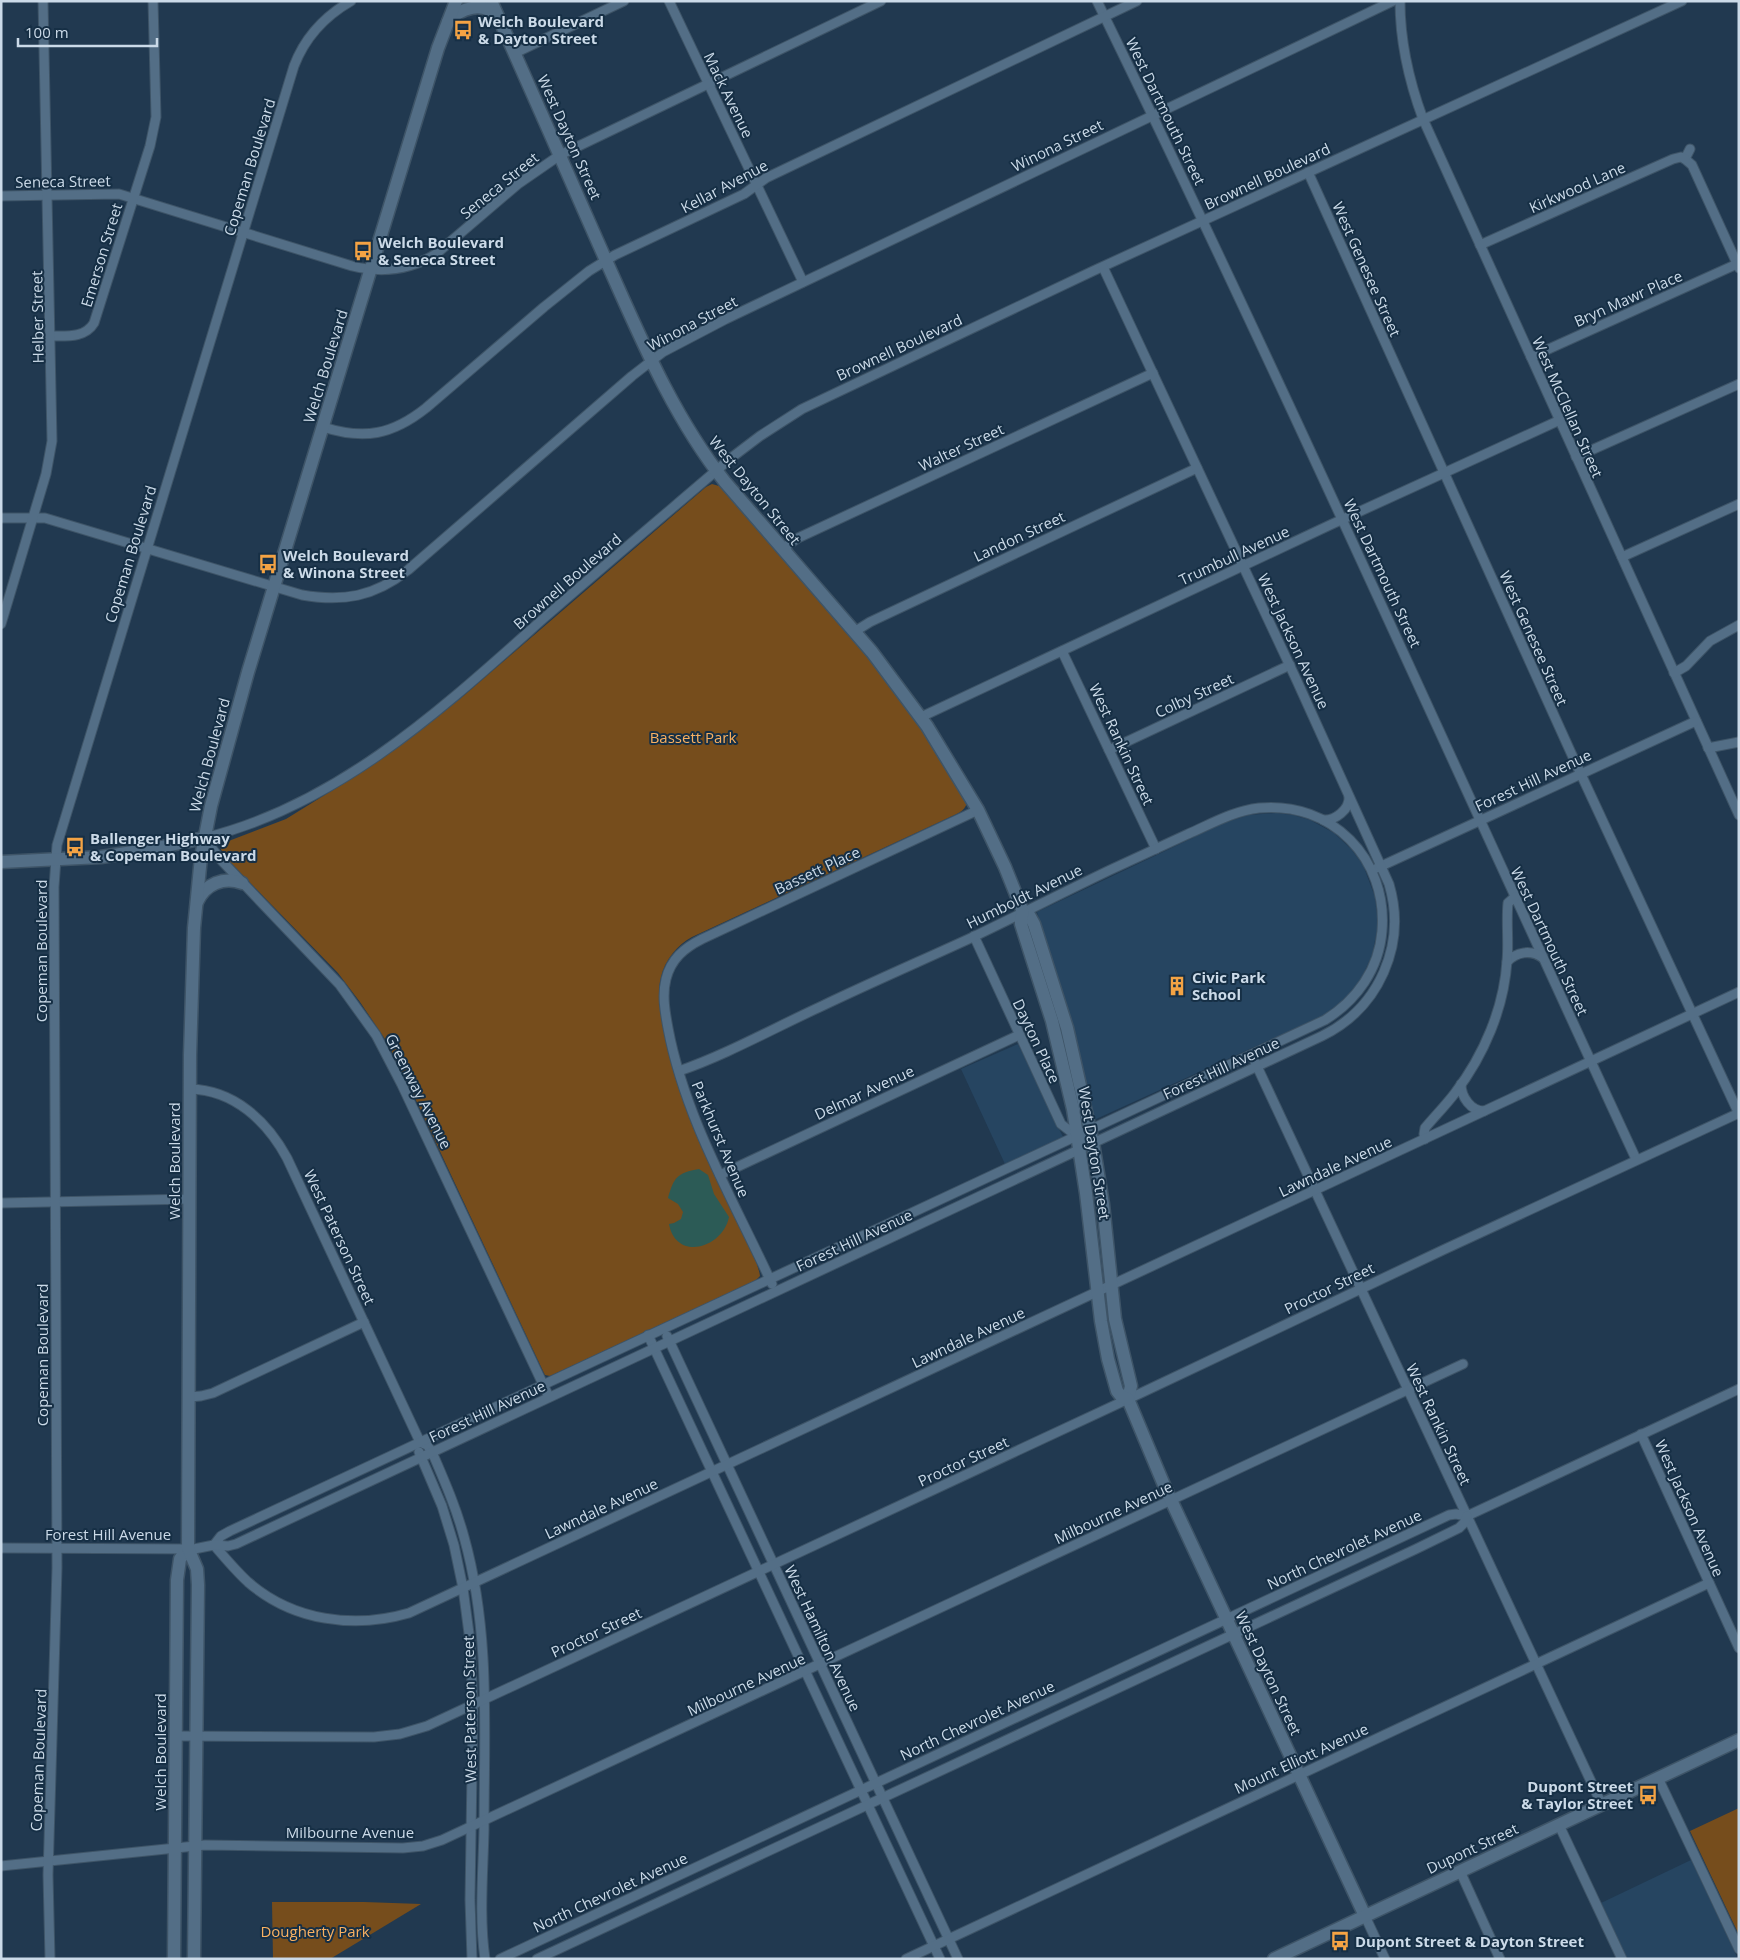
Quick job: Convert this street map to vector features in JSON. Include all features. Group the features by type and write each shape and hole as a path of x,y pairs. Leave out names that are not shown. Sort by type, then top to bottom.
{"street":[{"name":"Helber Street","path":"1,624 34,517 52,448 43,1"},
{"name":"Emerson Street","path":"51,336 79,334 89,329 94,323 150,146 155,124 153,1"},
{"name":"Copeman Boulevard","path":"50,1959 48,1861 56,1548 55,860 59,834 298,56 309,37 321,23 332,13 351,1"},
{"name":"Welch Boulevard","path":"194,1959 198,1577 188,1548 190,1088 196,904 204,838 236,714 274,587 446,24 456,1"},
{"name":"West Dayton Street","path":"491,1 650,361 681,419 716,471 888,672 921,717 946,754 978,810 1005,867 1023,912 1028,913 1034,924 1056,1013 1077,1135 1105,1346 1119,1394 1128,1399"},
{"path":"515,53 624,1"},
{"name":"Mack Avenue","path":"669,1 803,282"},
{"name":"Seneca Street","path":"1,196 110,193 133,198 349,266 371,270 403,268 422,262 436,254 518,184 560,155 880,1"},
{"name":"West Dartmouth Street","path":"1097,1 1153,115 1343,520 1636,1159"},
{"name":"Kellar Avenue","path":"323,427 346,434 366,434 385,431 412,419 555,297 606,260 744,194 766,178 1137,1"},
{"name":"Winona Street","path":"1,518 45,518 302,595 336,599 363,594 393,581 650,361 700,332 1393,1"},
{"name":"West McClellan Street","path":"1400,1 1405,59 1423,119 1739,816"},
{"name":"Brownell Boulevard","path":"204,838 243,826 293,804 354,770 398,741 460,691 716,471 760,436 813,403 1103,266 1682,1"},
{"path":"446,24 456,15 474,7 490,10 496,14 500,22"},
{"path":"1690,149 1686,159 1692,166 1738,266"},
{"name":"Kirkwood Lane","path":"1480,245 1673,159 1681,157 1686,159"},
{"name":"West Genesee Street","path":"1308,172 1581,773 1739,1113"},
{"name":"West Jackson Avenue","path":"1103,266 1382,866"},
{"name":"Bryn Mawr Place","path":"1531,357 1738,266"},
{"name":"Walter Street","path":"782,549 798,538 1153,373"},
{"path":"1576,457 1739,384"},
{"name":"Trumbull Avenue","path":"921,717 1560,420"},
{"name":"Landon Street","path":"854,632 870,622 1197,468"},
{"path":"1622,558 1739,504"},
{"path":"1674,673 1686,666 1710,641 1739,625"},
{"name":"West Rankin Street","path":"1062,651 1156,849"},
{"name":"Colby Street","path":"1109,750 1290,665"},
{"name":"Forest Hill Avenue","path":"214,1546 222,1536 230,1531 1332,1015 1350,1000 1366,980 1377,956 1382,931 1381,902 1372,870 1696,721"},
{"path":"1708,748 1739,742"},
{"path":"1323,820 1330,820 1342,812 1349,802 1348,794"},
{"name":"Humboldt Avenue","path":"679,1071 974,936 1156,849 1226,817 1248,810 1282,808 1323,820 1352,841 1372,870"},
{"name":"Bassett Place","path":"673,962 685,948 702,938 978,810"},
{"path":"1,862 86,858 132,852 204,838"},
{"name":"Greenway Avenue","path":"204,838 215,854 330,974 357,1007 382,1046 549,1397"},
{"name":"Forest Hill Avenue","path":"1,1548 188,1548 223,1547 236,1544 1328,1033 1341,1025 1363,1005 1379,982 1390,957 1395,927 1393,897 1382,866"},
{"path":"196,904 201,894 216,883 229,880 242,883"},
{"path":"1425,1139 1425,1128 1461,1084 1482,1051 1493,1025 1505,983 1508,906 1510,900 1515,897"},
{"name":"Dayton Place","path":"974,936 1061,1124 1093,1143"},
{"path":"1507,962 1515,955 1528,953 1536,954 1544,959"},
{"name":"Parkhurst Avenue","path":"673,962 666,979 664,1000 669,1034 679,1071 695,1119 775,1292"},
{"name":"Lawndale Avenue","path":"214,1546 241,1575 264,1594 296,1610 333,1620 364,1622 394,1617 417,1610 1739,992"},
{"name":"West Dayton Street","path":"1056,1013 1078,1072 1093,1143 1103,1204 1111,1285 1119,1338 1131,1386 1128,1399 1171,1500 1385,1959"},
{"name":"Delmar Avenue","path":"720,1175 1019,1035"},
{"name":"West Rankin Street","path":"1251,1054 1602,1805"},
{"path":"1196,1080 1201,1092"},
{"path":"1461,1084 1462,1092 1468,1102 1475,1109 1484,1111"},
{"name":"West Paterson Street","path":"190,1088 210,1090 236,1102 256,1117 273,1135 287,1158 420,1442 421,1457 446,1517 463,1588 474,1705 470,1900 472,1959"},
{"name":"Proctor Street","path":"176,1736 381,1737 421,1728 474,1705 1128,1399 1636,1159 1739,1113"},
{"path":"1018,1162 1024,1176"},
{"path":"1,1203 190,1199"},
{"path":"921,1208 927,1221"},
{"path":"189,1397 213,1393 364,1322"},
{"name":"West Hamilton Avenue","path":"664,1329 958,1959"},
{"name":"West Hamilton Avenue","path":"648,1336 940,1959"},
{"name":"Milbourne Avenue","path":"1,1866 196,1846 409,1847 435,1842 484,1821 1463,1364"},
{"name":"North Chevrolet Avenue","path":"500,1959 1449,1515 1467,1516 1739,1389"},
{"name":"West Jackson Avenue","path":"1641,1434 1739,1648"},
{"name":"West Paterson Street","path":"420,1442 432,1452 458,1514 475,1583 483,1647 485,1699 482,1920 485,1959"},
{"name":"North Chevrolet Avenue","path":"537,1959 1456,1530 1464,1523 1467,1516"},
{"name":"Welch Boulevard","path":"174,1959 178,1573 180,1559 188,1548"},
{"path":"1315,1577 1322,1592"},
{"name":"Mount Elliott Avenue","path":"906,1959 1709,1583"},
{"path":"1048,1702 1055,1717"},
{"name":"Dupont Street","path":"1276,1958 1739,1740"},
{"path":"1658,1778 1739,1949"},
{"path":"1559,1825 1622,1959"},
{"path":"1460,1871 1500,1959"},
{"path":"677,1876 683,1890"}],"shaded area":[{"path":"1276,813 1310,820 1334,833 1351,849 1363,865 1375,897 1378,925 1372,955 1362,977 1354,990 1343,1001 1322,1016 1096,1119 1093,1117 1074,1036 1037,912 1224,823 1249,815"},
{"path":"1018,1044 1063,1137 1005,1164 961,1069"},
{"path":"699,1169 708,1175 714,1194 729,1217 725,1228 718,1237 709,1243 689,1247 680,1243 673,1236 669,1224 681,1219 683,1212 678,1204 668,1198 672,1185 681,1174"},
{"path":"1691,1860 1738,1959 1627,1959 1601,1903"}],"green space":[{"name":"Bassett Park","path":"712,484 719,486 723,490 872,661 920,725 967,802 964,808 957,814 692,937 681,944 672,954 663,971 659,995 663,1026 674,1073 699,1141 752,1251 760,1276 755,1281 550,1376 545,1375 543,1371 387,1042 338,973 224,856 220,847 226,842 286,819 357,775 412,737 461,698 706,487"},
{"path":"1739,1808 1739,1935 1690,1831"},
{"name":"Dougherty Park","path":"272,1902 421,1904 330,1959 273,1959"}],"place":[{"name":"Welch Boulevard & Dayton Street","path":"463,30"},
{"name":"Welch Boulevard & Seneca Street","path":"363,251"},
{"name":"Welch Boulevard & Winona Street","path":"268,564"},
{"name":"Ballenger Highway & Copeman Boulevard","path":"75,847"},
{"name":"Civic Park School","path":"1177,986"},
{"name":"Dupont Street & Taylor Street","path":"1648,1795"},
{"name":"Dupont Street & Dayton Street","path":"1340,1941"}]}
